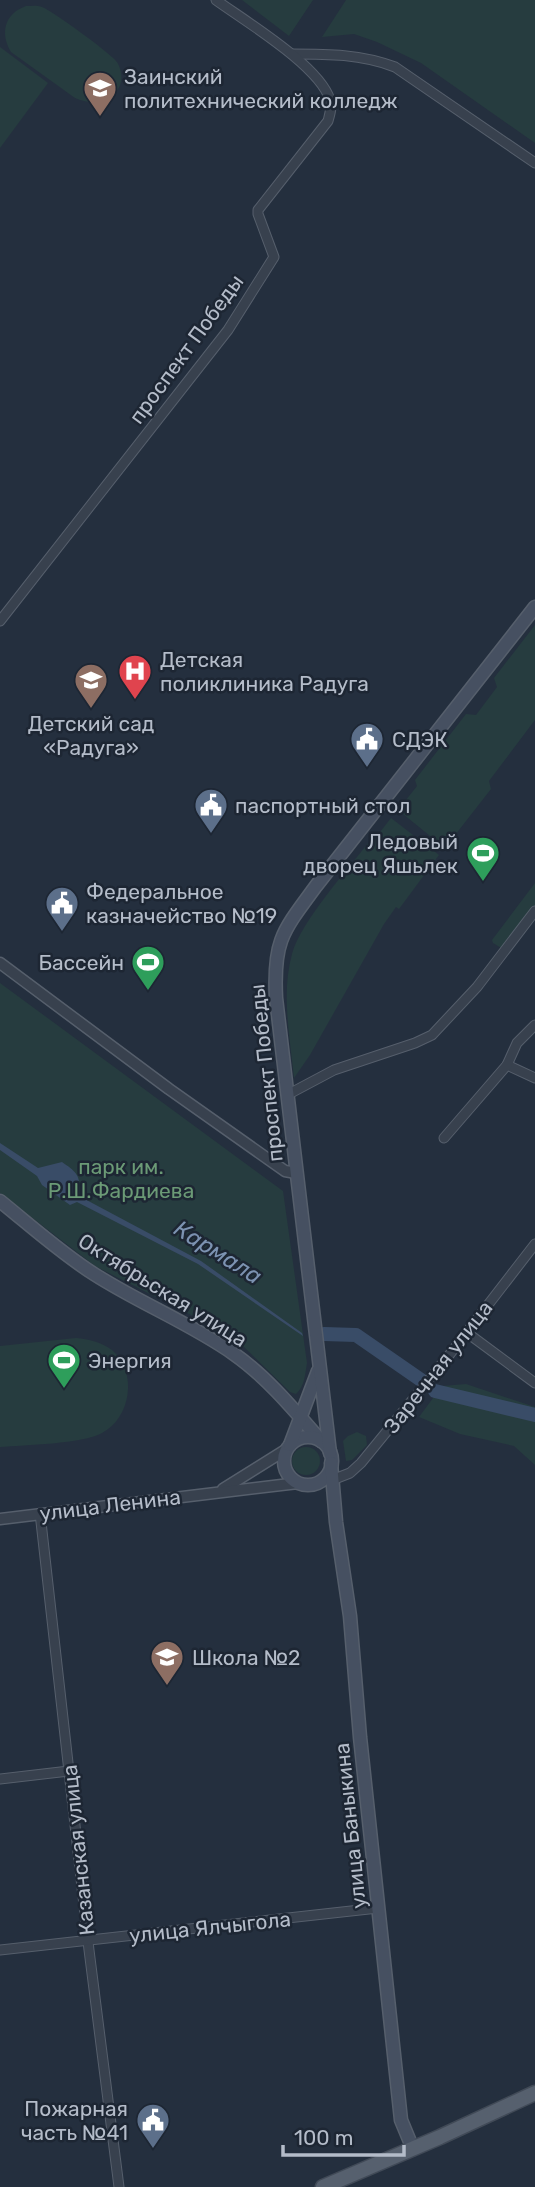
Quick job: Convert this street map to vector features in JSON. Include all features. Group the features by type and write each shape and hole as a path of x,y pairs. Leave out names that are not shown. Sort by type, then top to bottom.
{"main road":[{"name":"проспект Победы","path":"332,1480 287,1095 275,977 276,958 284,931 316,886 535,607"},
{"name":"Октябрьская улица","path":"0,1201 92,1273 235,1354 262,1378 321,1441"},
{"path":"288,1447 302,1438 321,1441 330,1458 328,1472 317,1482 308,1485 298,1483 290,1477 284,1459 288,1447 301,1418 319,1367"},
{"name":"улица Баныкина","path":"332,1480 350,1616 360,1737 401,2120 413,2149"},
{"path":"317,1482 334,1498"},
{"path":"323,2187 535,2093"}],"street":[{"path":"216,0 292,54 342,54 394,67 535,163"},
{"name":"проспект Победы","path":"0,621 228,330 273,260 274,253 258,210 324,129 331,109 328,95 292,54"},
{"path":"287,1095 334,1070 432,1035 477,987 535,911"},
{"path":"0,963 285,1171 296,1173"},
{"path":"444,1138 507,1065 517,1043 535,1025"},
{"path":"507,1065 535,1078"},
{"name":"Заречная улица","path":"332,1480 350,1473 361,1463 433,1376 535,1244"},
{"path":"466,1332 535,1383"},
{"path":"220,1490 288,1447"},
{"name":"улица Ленина","path":"0,1519 220,1490 298,1483"},
{"name":"Казанская улица","path":"40,1513 119,2187"},
{"path":"0,1779 69,1771"},
{"name":"улица Ялчыгола","path":"0,1950 378,1908"}],"green space":[{"path":"242,0 313,0 289,36"},
{"path":"346,0 535,0 535,143 421,63 354,34 322,37"},
{"path":"26,6 38,6 48,10 113,57 121,72 121,81 113,95 96,102 75,98 11,52 6,38 6,25 13,14"},
{"path":"0,47 48,83 0,148"},
{"path":"535,625 535,720 489,781 491,789 445,848 398,810 417,786 415,780 466,714 476,715 497,687 494,678"},
{"path":"391,818 439,855 399,909 396,907 384,924 310,1055 294,1078 287,1000 292,954 315,910"},
{"path":"535,883 535,908 503,949 492,940"},
{"name":"парк им. Р.Ш.Фардиева","path":"0,983 283,1191 307,1363 303,1384 296,1394 290,1392 244,1347 197,1318 95,1266 0,1193"},
{"name":"Энергия","path":"76,1338 104,1345 120,1359 128,1382 128,1394 119,1417 112,1426 93,1437 0,1447 0,1346"},
{"path":"466,1384 535,1407 535,1465 514,1446 460,1434 419,1417 442,1386"},
{"path":"357,1432 366,1436 367,1445 352,1460 346,1461 343,1441"},
{"path":"306,1447 316,1451 320,1461 316,1471 306,1475 296,1471 292,1461 296,1451"}],"water":[{"path":"0,1143 38,1168 62,1162 77,1176 79,1196 201,1261 303,1336 198,1264 77,1202 70,1205 42,1185 37,1176 0,1150"}],"waterway":[{"name":"Кармала","path":"324,1334 356,1335 421,1380"},
{"name":"Кармала","path":"435,1391 535,1415"}],"place":[{"name":"Заинский политехнический колледж","path":"100,118"},
{"name":"Детская поликлиника Радуга","path":"135,701"},
{"name":"Детский сад «Радуга»","path":"91,710"},
{"name":"СДЭК","path":"367,769"},
{"name":"паспортный стол","path":"211,835"},
{"name":"Ледовый дворец Яшьлек","path":"483,883"},
{"name":"Федеральное казначейство №19","path":"62,933"},
{"name":"Бассейн","path":"148,992"},
{"name":"Энергия","path":"64,1390"},
{"name":"Школа №2","path":"167,1687"},
{"name":"Пожарная часть №41","path":"153,2150"}]}
